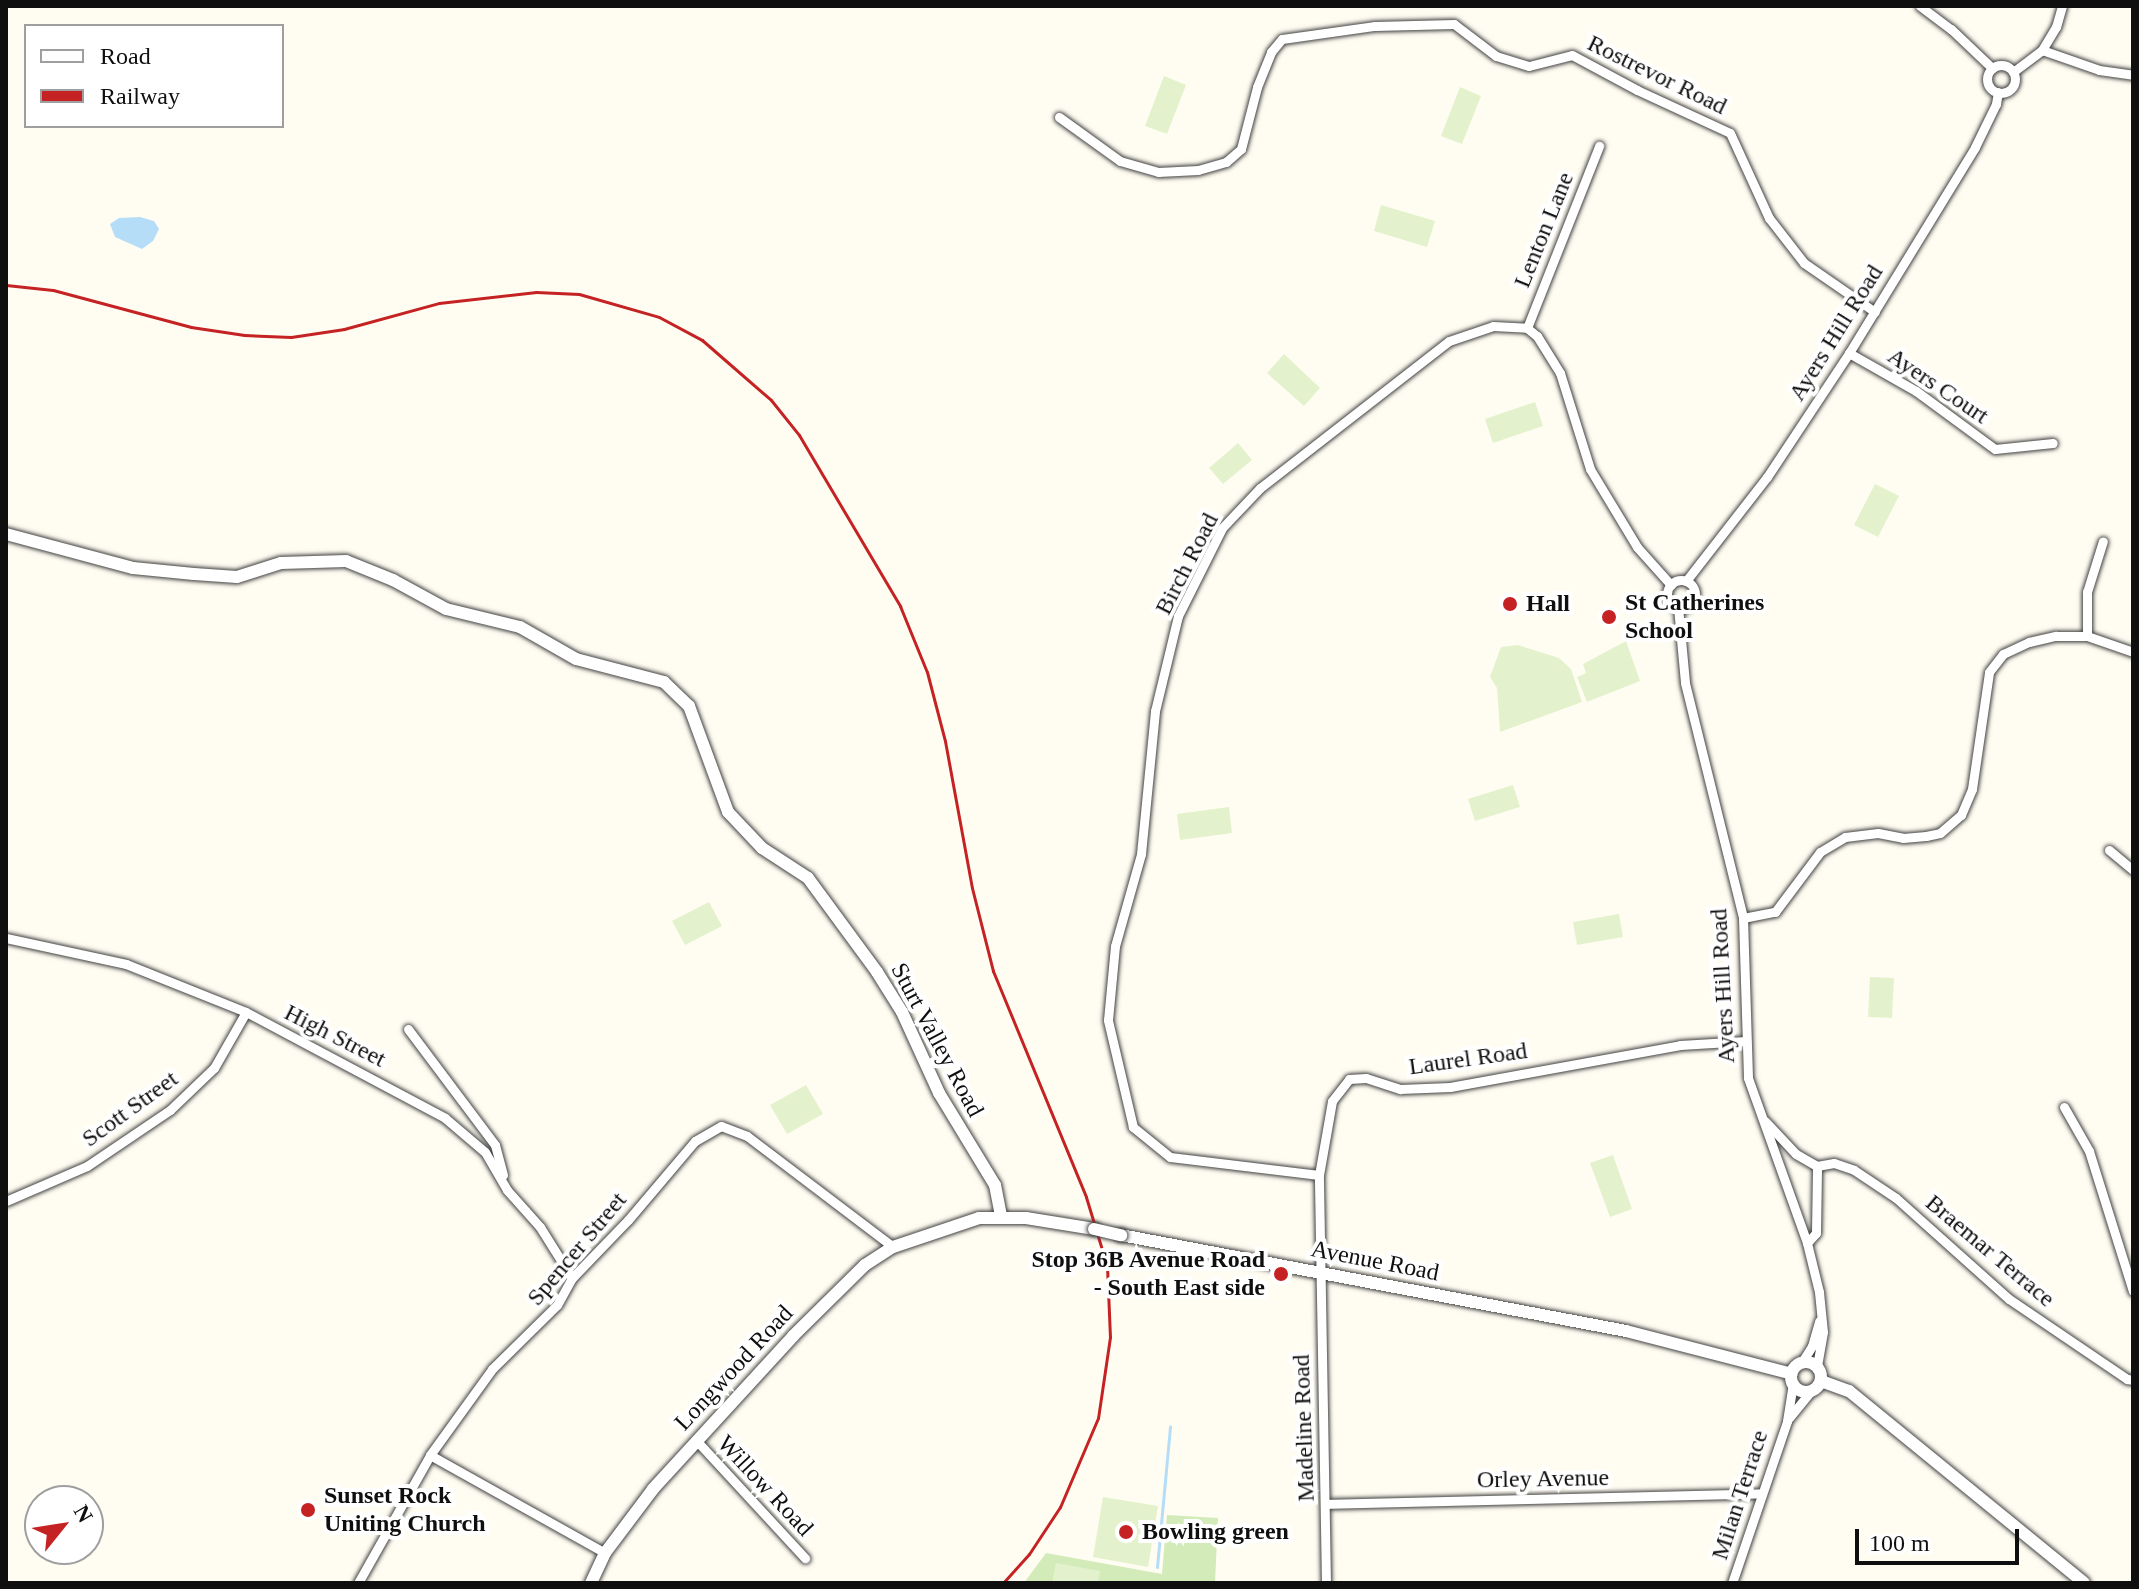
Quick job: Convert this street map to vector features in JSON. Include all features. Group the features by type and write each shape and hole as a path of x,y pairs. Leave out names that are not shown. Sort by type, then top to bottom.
{"street":[{"path":"1920,6 1951,29 1992,68"},
{"path":"2013,72 2042,50 2056,27 2062,6"},
{"name":"Rostrevor Road","path":"1059,117 1120,161 1158,172 1198,170 1226,162 1241,149 1257,87 1271,52 1282,39 1375,26 1454,24 1496,56 1529,66 1572,55 1637,90 1730,133 1769,218 1804,263 1875,312"},
{"path":"2042,50 2099,70 2133,75"},
{"path":"1992,68 2004,66 2013,72"},
{"path":"1992,68 1987,80 1990,88 1998,92 2013,85 2013,72"},
{"name":"Ayers Hill Road","path":"1686,581 1767,477 1849,353 1975,147 1996,104 1998,92"},
{"name":"Lenton Lane","path":"1527,328 1599,146"},
{"name":"Birch Road","path":"1319,1175 1170,1157 1133,1127 1120,1079 1108,1020 1115,946 1141,854 1155,711 1178,616 1222,528 1271,479 1449,341 1493,326 1527,328"},
{"path":"1527,328 1537,336 1560,373 1590,469 1637,547 1671,585"},
{"name":"Ayers Court","path":"1849,353 1916,391 1995,449 2053,443"},
{"name":"Sturt Valley Road","path":"6,534 133,568 194,574 237,577 281,563 346,561 393,580 446,609 520,627 576,659 664,682 689,706 728,812 762,848 808,878 886,985 902,1012 939,1093 995,1185 1001,1216"},
{"path":"2087,636 2087,592 2103,541"},
{"path":"1686,581 1695,592 1687,607 1678,607 1668,598 1671,585 1686,581"},
{"name":"Ayers Hill Road","path":"1678,607 1685,683 1743,918 1748,1078 1807,1243 1823,1332 1817,1366"},
{"path":"1743,918 1775,912 1820,852 1845,837 1878,833 1903,838 1940,833 1961,815 1972,789 1989,672 2003,654 2029,642 2056,636 2087,636 2133,652"},
{"path":"2109,850 2133,870"},
{"name":"High Street","path":"6,938 126,964 246,1012 445,1118 485,1152 507,1190 540,1227 572,1278"},
{"name":"Scott Street","path":"6,1201 87,1166 170,1110 214,1068 246,1012"},
{"path":"408,1029 495,1145 507,1190"},
{"name":"Laurel Road","path":"1320,1273 1319,1175 1332,1101 1349,1079 1366,1078 1400,1089 1450,1087 1680,1045 1746,1041"},
{"path":"2064,1107 2089,1151 2133,1291"},
{"name":"Braemar Terrace","path":"1763,1119 1796,1154 1817,1166 1834,1163 1854,1170 1896,1198 2009,1299 2127,1379 2133,1380"},
{"name":"Spencer Street","path":"358,1583 430,1455 492,1369 557,1305 572,1278 628,1220 695,1141 721,1126 747,1136 893,1247"},
{"path":"1807,1243 1816,1233 1817,1166"},
{"name":"Avenue Road","path":"948,1227 1001,1216 1094,1229 1626,1331 1792,1379"},
{"name":"Longwood Road","path":"591,1583 605,1553 696,1440 842,1287 865,1265 893,1247 948,1227"},
{"name":"Madeline Road","path":"1320,1273 1326,1583"},
{"name":"Ayers Hill Road","path":"1802,1362 1812,1346 1821,1310"},
{"path":"1802,1362 1817,1366 1821,1381 1811,1391 1801,1391 1792,1379 1802,1362"},
{"name":"Milan Terrace","path":"1732,1583 1787,1421 1792,1379"},
{"path":"1821,1381 1849,1391 2084,1583"},
{"name":"Milan Terrace","path":"1787,1421 1811,1391"},
{"name":"Willow Road","path":"696,1440 805,1558"},
{"path":"430,1455 605,1553"},
{"name":"Orley Avenue","path":"1326,1504 1762,1493"}],"green space":[{"path":"1164,76 1186,85 1167,134 1145,126"},
{"path":"1460,87 1481,96 1462,144 1441,136"},
{"path":"1381,205 1435,221 1427,247 1374,231"},
{"path":"1284,354 1320,388 1304,406 1267,373"},
{"path":"1535,402 1543,426 1493,443 1485,419"},
{"path":"1238,443 1252,460 1223,484 1209,468"},
{"path":"1875,484 1899,496 1878,537 1854,525"},
{"path":"1626,641 1640,681 1587,702 1577,677 1586,673 1583,664"},
{"path":"1518,645 1559,658 1571,669 1582,702 1500,732 1497,688 1490,677 1501,647"},
{"path":"1513,785 1520,807 1475,821 1468,799"},
{"path":"1229,807 1232,833 1180,840 1177,814"},
{"path":"709,902 722,926 685,945 672,921"},
{"path":"1619,914 1623,937 1577,945 1573,922"},
{"path":"1870,977 1894,978 1892,1018 1868,1017"},
{"path":"806,1085 823,1114 787,1134 770,1105"},
{"path":"1613,1155 1632,1209 1610,1217 1590,1163"},
{"name":"Bowling green","path":"1103,1497 1158,1506 1148,1567 1093,1557"},
{"path":"1167,1515 1218,1518 1215,1583 1024,1583 1046,1553 1162,1574"},
{"path":"1056,1563 1100,1571 1098,1583 1052,1583"}],"water":[{"path":"140,217 154,221 159,229 153,241 142,249 115,237 110,224 119,218"}],"waterway":[{"path":"1157,1567 1170,1427"}],"railway":[{"path":"6,285 53,290 191,327 244,335 291,337 344,329 439,303 536,292 579,294 659,317 702,340 771,400 799,435 900,606 927,672 945,741 972,888 993,971 1086,1197 1107,1266 1110,1337 1098,1418 1060,1507 1029,1554 1003,1583"}],"place":[{"name":"Hall","path":"1510,604"},
{"name":"St Catherines School","path":"1609,617"},
{"name":"Stop 36B Avenue Road - South East side","path":"1281,1274"},
{"name":"Sunset Rock Uniting Church","path":"308,1510"},
{"name":"Bowling green","path":"1126,1532"}]}
